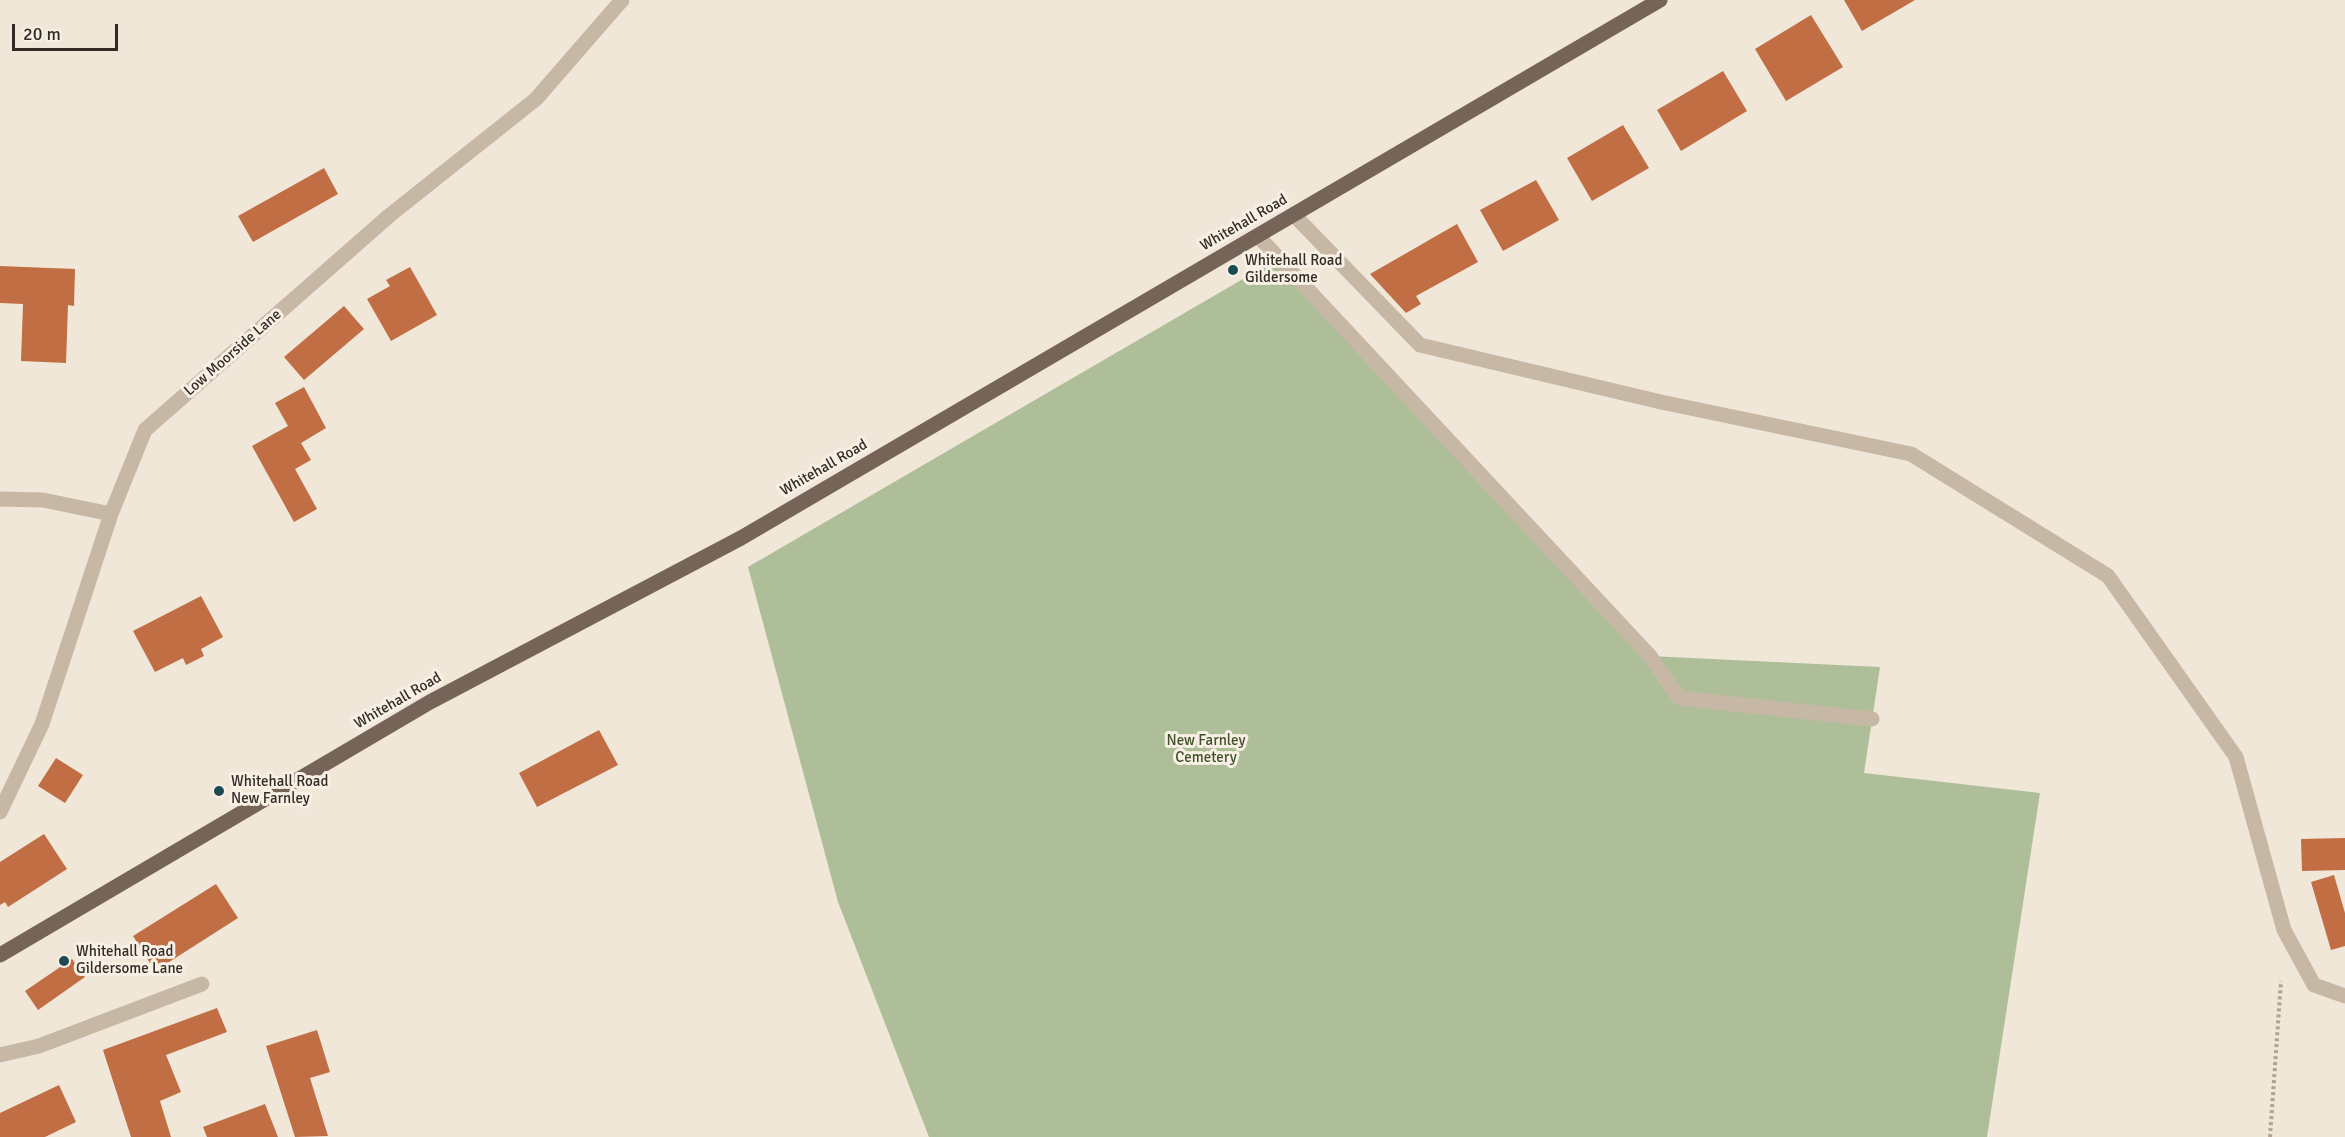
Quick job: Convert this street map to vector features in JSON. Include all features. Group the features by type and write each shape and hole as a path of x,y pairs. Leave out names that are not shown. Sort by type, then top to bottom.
{"main road":[{"name":"Whitehall Road","path":"0,956 430,702 741,538 1660,0"}],"street":[{"name":"Low Moorside Lane","path":"1,811 42,724 111,514 145,430 390,215 536,99 622,0"},
{"path":"1294,215 1420,345 1661,402 1911,454 2108,576 2236,757 2284,930 2314,985 2345,996"},
{"path":"1258,236 1650,656 1679,698 1872,719"},
{"path":"0,499 44,500 111,514"},
{"path":"0,1055 39,1046 202,984"}],"path":[{"path":"2270,1137 2281,976"}],"green space":[{"name":"New Farnley Cemetery","path":"1279,258 1650,656 1880,667 1864,773 2040,793 1987,1137 929,1137 838,902 748,567"}],"building":[{"path":"1844,0 1915,0 1862,31"},
{"path":"1811,15 1843,67 1786,101 1755,49"},
{"path":"1723,71 1747,111 1681,151 1657,110"},
{"path":"1623,125 1649,168 1592,201 1567,158"},
{"path":"324,168 338,194 253,242 238,216"},
{"path":"1536,180 1559,220 1503,251 1480,210"},
{"path":"1457,224 1478,262 1416,296 1421,304 1406,313 1370,274"},
{"path":"0,266 75,269 74,306 68,305 66,363 21,361 23,304 0,303"},
{"path":"410,267 437,315 391,341 367,299 390,286 386,280"},
{"path":"344,306 364,329 304,380 284,357"},
{"path":"304,387 326,428 301,443 311,460 295,469 317,509 294,522 252,446 288,426 275,403"},
{"path":"201,596 223,637 201,649 204,656 186,665 183,658 155,672 133,631"},
{"path":"599,730 618,765 537,807 519,773"},
{"path":"56,758 83,775 65,803 38,786"},
{"path":"44,834 67,869 8,907 5,902 0,905 0,862"},
{"path":"2345,838 2345,870 2302,871 2301,839"},
{"path":"2334,875 2345,913 2345,946 2331,950 2311,882"},
{"path":"216,884 238,918 155,971 133,936"},
{"path":"72,959 85,977 38,1010 25,991"},
{"path":"217,1008 227,1032 166,1055 181,1092 160,1101 171,1137 131,1137 103,1050"},
{"path":"317,1030 330,1072 310,1078 328,1136 295,1137 266,1046"},
{"path":"59,1085 76,1122 45,1137 0,1137 0,1113"},
{"path":"265,1104 278,1137 207,1137 203,1127"}],"place":[{"name":"Whitehall Road Gildersome","path":"1233,270"},
{"name":"Whitehall Road New Farnley","path":"219,791"},
{"name":"Whitehall Road Gildersome Lane","path":"64,961"}]}
